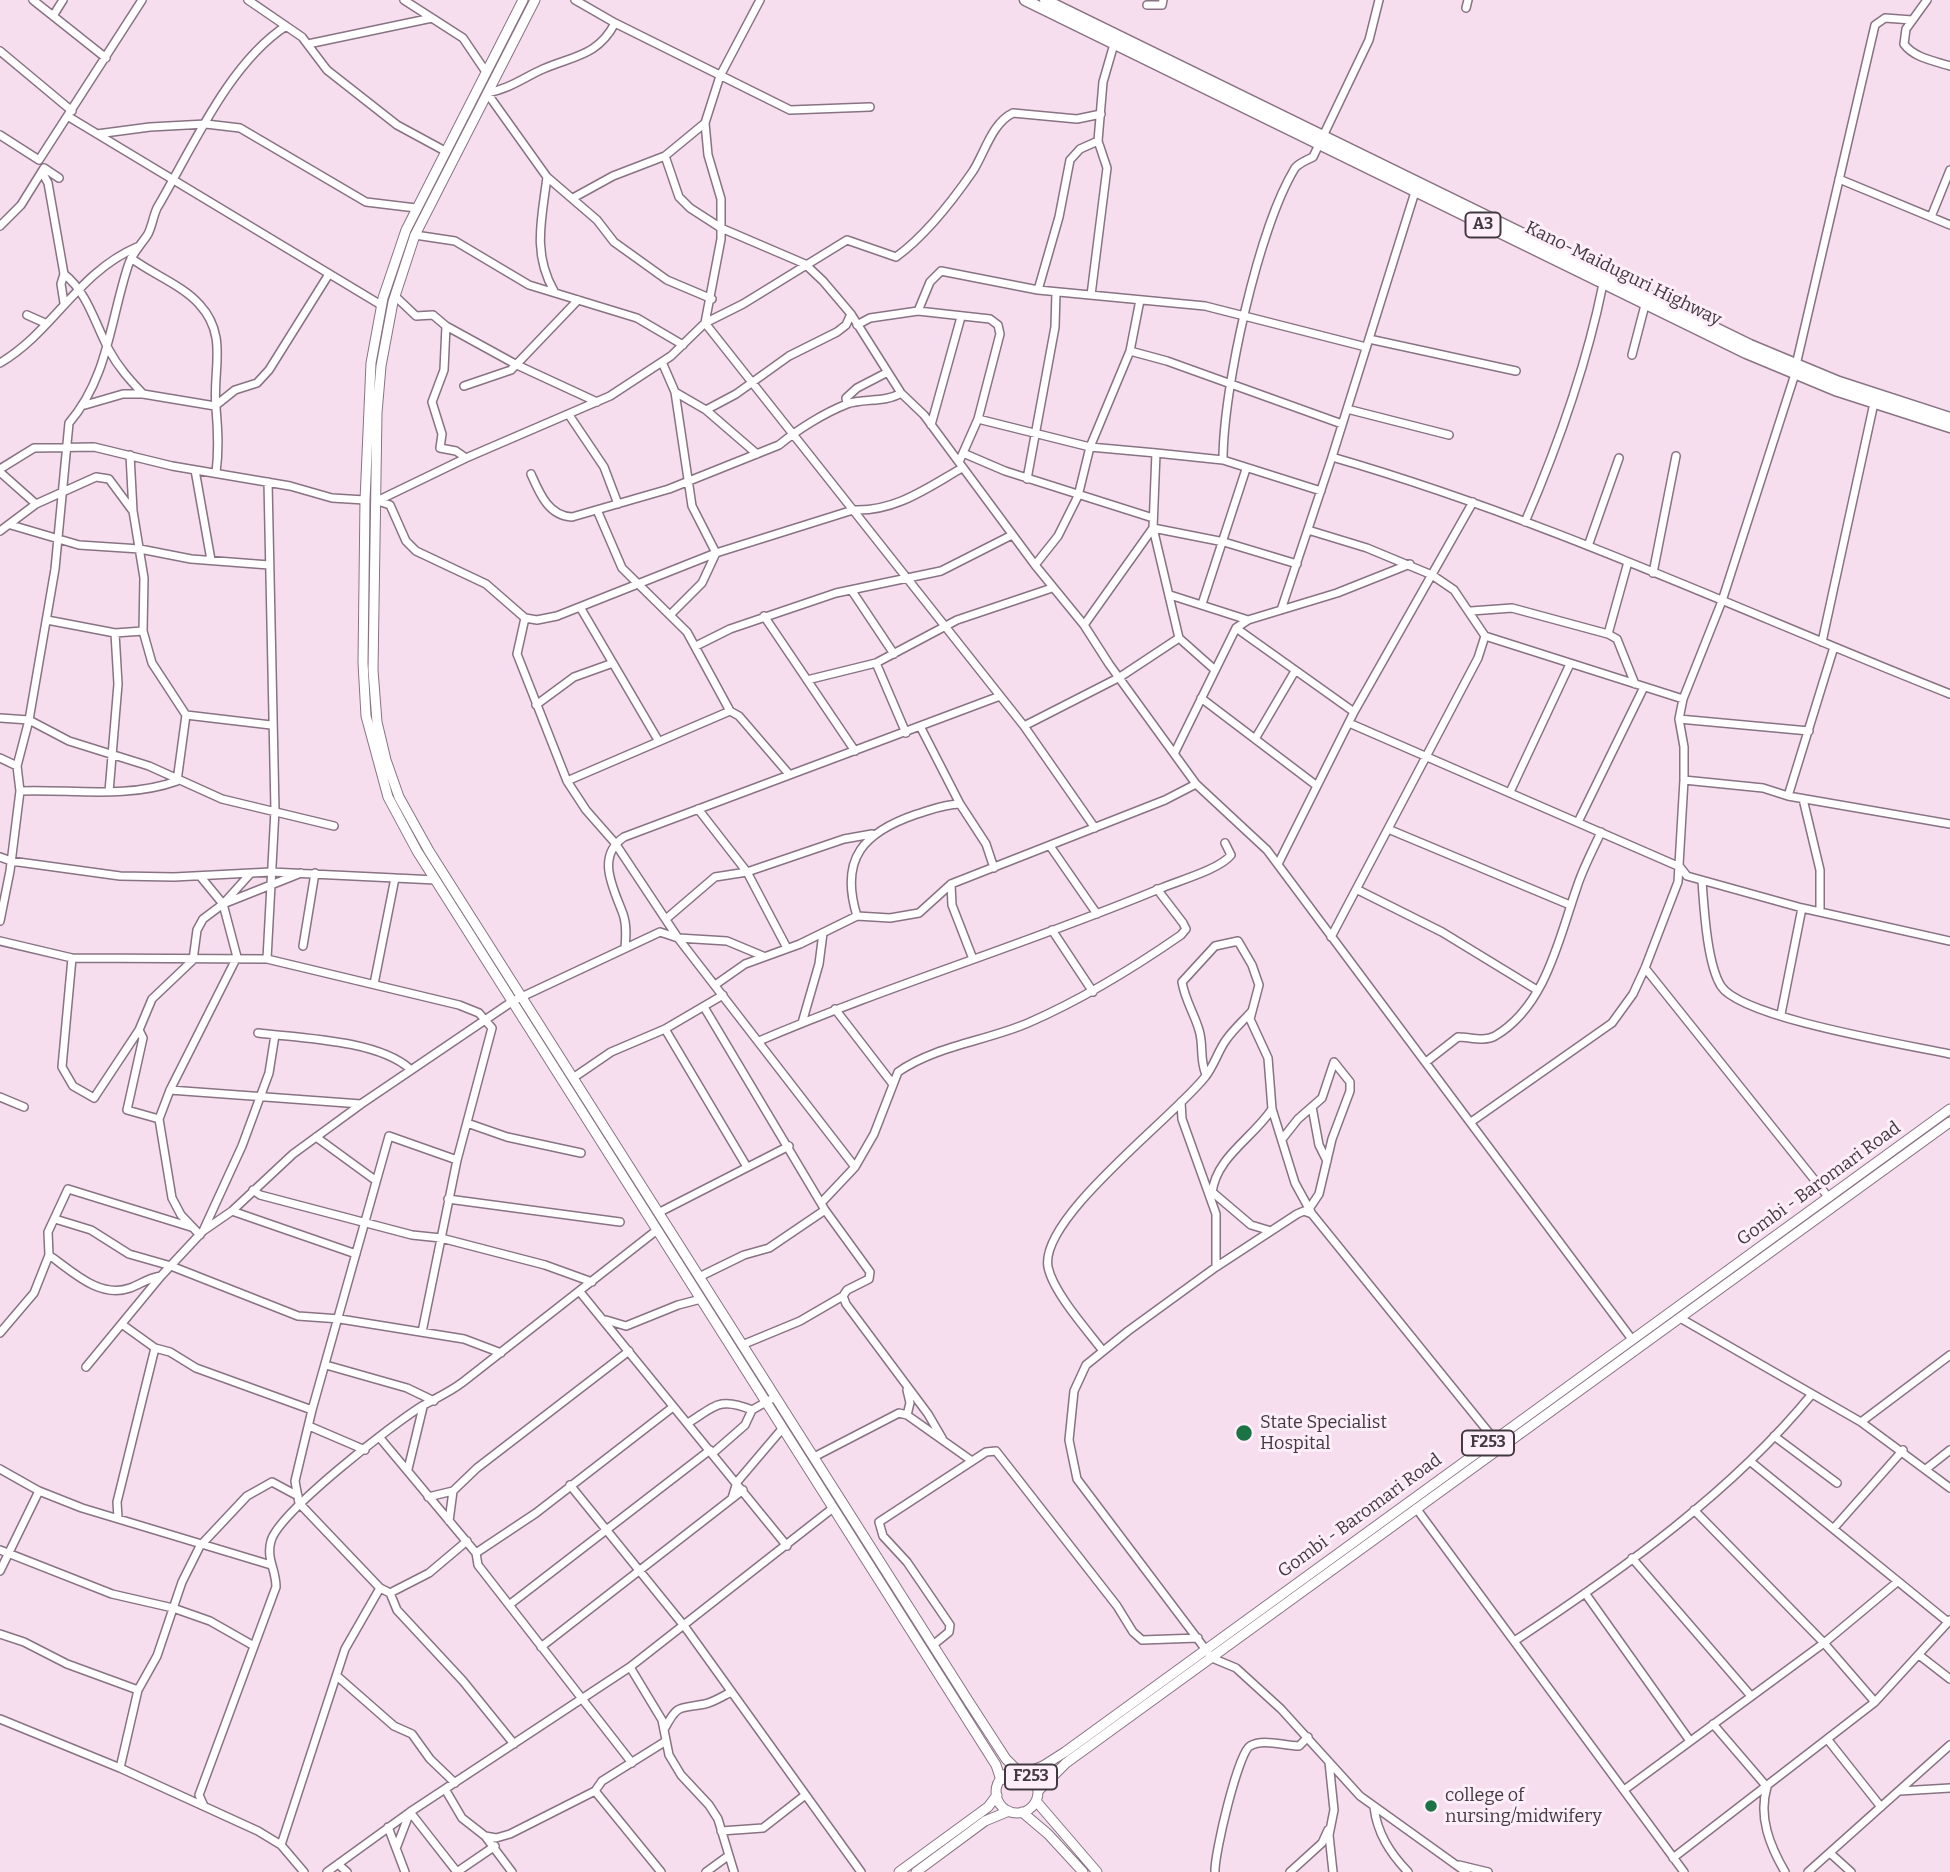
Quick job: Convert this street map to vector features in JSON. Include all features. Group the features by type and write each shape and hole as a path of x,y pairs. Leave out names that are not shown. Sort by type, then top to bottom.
{"highway":[{"name":"Kano-Maiduguri Highway","path":"1025,0 1796,369 1950,418"},
{"name":"Kano-Maiduguri Highway","path":"1045,0 1320,140 1415,192 1646,305 1874,404 1950,427"}],"main road":[{"path":"523,0 416,208 394,260 381,305 367,404 363,663 366,716 388,797 436,880 573,1078 1006,1759 1022,1772"},
{"path":"535,0 415,235 386,333 377,413 373,670 377,722 386,760 399,797 517,999 657,1230 996,1765 1001,1780"},
{"name":"Gombi - Baromari Road","path":"1022,1772 1052,1760 1631,1338 1950,1110"},
{"name":"Gombi - Baromari Road","path":"1037,1796 1066,1763 1950,1122"},
{"name":"F253","path":"899,1872 988,1807 997,1795 1001,1780 1022,1772 1035,1781 1037,1796 1022,1812 1009,1811 985,1821 916,1872"},
{"name":"F253","path":"997,1795 1009,1811"},
{"path":"1037,1796 1097,1872"},
{"path":"1022,1812 1048,1834 1083,1872"}],"street":[{"path":"33,0 106,58"},
{"path":"53,16 63,0"},
{"path":"0,135 39,160 142,0"},
{"path":"248,0 308,44 319,61 337,78 397,125 445,151"},
{"path":"404,0 468,43 486,72"},
{"path":"575,0 615,23 793,111 870,107"},
{"path":"705,323 712,299 721,228 720,188 708,155 705,122 720,76 760,0"},
{"path":"1147,5 1162,5 1163,0"},
{"path":"1223,460 1232,385 1259,254 1297,166 1313,157 1369,40 1379,0"},
{"path":"1465,9 1468,0"},
{"path":"1927,0 1904,36 1908,50 1950,66"},
{"path":"308,44 432,18"},
{"path":"1471,1122 1612,1023 1625,1007 1645,968 1678,882 1685,780 1684,747 1679,719 1683,699 1722,601 1796,369 1875,25 1885,18 1912,20"},
{"path":"615,23 598,47 583,56 540,70 515,86 487,93 497,104 529,156 547,177 573,198 631,256 667,280 712,299"},
{"path":"0,921 20,791 17,766 29,720 47,621 64,491 65,446 69,423 85,405 108,349 131,258 150,230 155,212 228,86 259,46 286,26"},
{"path":"1091,295 1107,168 1098,141 1103,82 1114,44"},
{"path":"0,51 97,134 381,305"},
{"path":"377,501 466,458 597,402 662,362 705,323 743,304 847,240 896,257 910,247 960,189 1004,117 1013,113 1077,118 1101,114"},
{"path":"573,198 612,176 665,156 705,122"},
{"path":"97,134 150,127 206,124 247,130 366,202 416,208"},
{"path":"1038,290 1070,160 1080,149 1098,141"},
{"path":"665,156 679,197 721,228 805,264 850,314 886,373 931,425 1052,588 1084,625 1196,784 1278,864 1631,1338"},
{"path":"0,226 21,205 43,174 44,168 59,178"},
{"path":"1931,217 1950,170"},
{"path":"43,174 48,183 64,274 61,284 64,303"},
{"path":"547,177 538,239 543,270 554,291"},
{"path":"1839,179 1950,225"},
{"path":"1280,610 1332,457 1415,192"},
{"path":"415,235 455,242 524,283 644,321 683,345"},
{"path":"0,363 33,338 77,288 105,265 138,246"},
{"path":"131,258 191,296 211,320 219,352 215,406 220,433 216,472"},
{"path":"918,311 930,282 941,271 1038,290 1205,306 1368,343 1516,371"},
{"path":"64,274 77,288 94,316 108,349 143,394"},
{"path":"85,405 123,394 143,394 215,406 235,390 257,383 269,370 329,274"},
{"path":"1525,522 1543,480 1594,328 1603,284"},
{"path":"1027,479 1055,327 1056,292"},
{"path":"395,296 416,316 433,315 446,326 517,365 597,402"},
{"path":"464,386 507,373 578,300"},
{"path":"1035,565 1058,536 1078,496 1090,447 1130,351 1140,300"},
{"path":"1632,355 1646,305"},
{"path":"377,501 390,505 410,546 486,584 525,618 547,619 716,553 853,510 874,511 895,506 960,465 978,419 1000,334 998,325 990,319 918,311 870,318 857,325"},
{"path":"706,410 789,356 837,332 846,325 850,314"},
{"path":"27,315 45,323"},
{"path":"931,425 961,317"},
{"path":"705,323 1024,726 1095,828"},
{"path":"446,326 444,370 432,402 442,434 440,448 454,450 466,458"},
{"path":"1130,351 1167,361 1342,424"},
{"path":"662,362 675,391 692,506 716,553"},
{"path":"847,404 846,398 857,388 886,373"},
{"path":"675,391 706,410 757,454"},
{"path":"531,474 541,497 560,515 572,517 669,489 779,445 793,434 847,404 892,398 901,393"},
{"path":"1822,642 1874,404"},
{"path":"1347,409 1449,435"},
{"path":"569,415 604,467 618,504"},
{"path":"978,419 1090,447 1223,460 1321,491"},
{"path":"36,504 0,471 34,448 65,446 108,449 332,498 365,500"},
{"path":"963,453 1027,479 1153,518"},
{"path":"1156,453 1153,528 1180,638 1215,670"},
{"path":"130,455 133,511 144,578 143,631 152,663 187,715 177,781"},
{"path":"1653,573 1676,456"},
{"path":"1332,457 1426,484 1588,546 1950,694"},
{"path":"1588,546 1619,458"},
{"path":"1202,604 1247,469"},
{"path":"195,470 211,561"},
{"path":"0,531 36,504 103,477 109,479 133,511"},
{"path":"267,960 275,810 271,725 268,482"},
{"path":"1278,864 1354,712 1473,502"},
{"path":"597,510 622,568 671,614 696,646 730,711 739,716 788,773"},
{"path":"11,525 79,545 140,548 211,561 269,565"},
{"path":"1153,528 1224,542 1297,564"},
{"path":"1084,625 1153,528"},
{"path":"1308,530 1410,564 1432,575 1454,590 1471,611 1485,636 1683,699"},
{"path":"696,646 730,629 764,617 906,577 941,572 1012,535"},
{"path":"671,614 702,583 716,553"},
{"path":"1608,634 1628,562"},
{"path":"1175,752 1236,628 1248,620 1410,564"},
{"path":"807,680 876,663 944,625 1052,588"},
{"path":"852,591 894,654"},
{"path":"1170,595 1248,620"},
{"path":"579,607 658,740"},
{"path":"1471,611 1512,608 1608,634 1617,639 1634,684"},
{"path":"764,617 855,751"},
{"path":"525,618 517,654 567,781 586,810 615,844 677,938 855,1167"},
{"path":"47,621 115,633 143,631"},
{"path":"1236,628 1354,712"},
{"path":"109,792 118,684 115,633"},
{"path":"1331,937 1478,658 1485,636"},
{"path":"1024,726 1120,677 1180,638"},
{"path":"1788,796 1834,647"},
{"path":"536,705 574,677 613,663"},
{"path":"876,663 906,733"},
{"path":"1510,792 1570,664"},
{"path":"1255,739 1295,671"},
{"path":"1578,822 1644,687"},
{"path":"615,844 788,773 921,728 1000,696"},
{"path":"1201,698 1317,786"},
{"path":"567,781 730,711"},
{"path":"187,715 271,725"},
{"path":"0,718 29,720 69,741 149,766 177,781 222,799 334,826"},
{"path":"1679,719 1809,732"},
{"path":"1349,723 1679,867 1687,876 1802,908 1950,941"},
{"path":"921,728 960,804 986,844 994,868"},
{"path":"0,758 17,766"},
{"path":"1685,780 1763,788 1803,799 1950,824"},
{"path":"20,791 109,792 146,789 177,781"},
{"path":"715,985 745,964 823,933 857,916 897,917 919,913 951,884 1166,800 1196,784"},
{"path":"1803,799 1819,870 1820,912"},
{"path":"666,919 715,877 747,872 844,839 872,834 904,818 948,804 960,804"},
{"path":"698,809 747,872 787,948"},
{"path":"1388,829 1570,905"},
{"path":"1426,1062 1458,1037 1483,1039 1494,1036 1519,1016 1552,962 1570,905 1601,832"},
{"path":"857,916 850,892 852,867 872,834"},
{"path":"759,1041 835,1009 1097,914 1228,859 1231,855 1225,843"},
{"path":"615,844 607,873 624,916 625,948"},
{"path":"1050,846 1097,914"},
{"path":"0,857 11,862 120,876 200,876 271,872 436,880"},
{"path":"72,958 62,1067 73,1086 94,1098 139,1030 152,999 193,960 200,924 223,904 251,873"},
{"path":"223,904 301,873"},
{"path":"303,946 315,873"},
{"path":"192,1227 172,1198 159,1119 170,1090 237,957 223,904 200,876"},
{"path":"374,984 395,878"},
{"path":"1702,881 1707,935 1720,984 1737,999 1846,1033 1950,1054"},
{"path":"951,884 952,905 973,959"},
{"path":"699,1277 744,1255 769,1248 823,1206 855,1167 874,1134 898,1072 907,1066 1025,1024 1093,992 1121,977 1185,929 1157,889"},
{"path":"1358,890 1442,932 1537,989"},
{"path":"1781,1014 1802,908"},
{"path":"1052,930 1093,992"},
{"path":"86,1367 161,1276 202,1233 232,1211 316,1137 410,1069 517,999 660,932 677,938 727,941 763,956"},
{"path":"802,1023 819,964 823,933"},
{"path":"0,941 72,958 193,960 237,957 267,960 459,1005 488,1019 492,1028 448,1199 422,1332"},
{"path":"1206,1075 1200,1059 1200,1034 1185,1001 1182,982 1215,946 1223,942 1238,941 1252,965 1259,991 1250,1019 1268,1058 1272,1109 1295,1183 1303,1199 1310,1212 1494,1438"},
{"path":"1645,968 1829,1198"},
{"path":"573,1078 611,1052 665,1029 723,995"},
{"path":"704,1007 823,1206 870,1272 869,1279 800,1321 743,1345"},
{"path":"835,1009 892,1083"},
{"path":"1103,1351 1048,1268 1051,1245 1058,1228 1107,1172 1206,1075 1226,1041 1251,1012"},
{"path":"665,1029 747,1167"},
{"path":"139,1030 143,1038 127,1110 159,1119"},
{"path":"258,1033 358,1046 389,1056 410,1069"},
{"path":"202,1233 261,1097 269,1073 275,1035"},
{"path":"1283,1138 1326,1088 1334,1062 1349,1082 1350,1091 1332,1139 1321,1187 1310,1212"},
{"path":"170,1090 361,1104"},
{"path":"0,1097 24,1107"},
{"path":"1181,1102 1182,1119 1210,1191 1216,1214 1216,1267"},
{"path":"1312,1107 1319,1144 1328,1161"},
{"path":"1210,1191 1218,1168 1262,1124 1272,1109"},
{"path":"467,1123 507,1137 581,1153"},
{"path":"299,1499 295,1481 312,1410 340,1319 375,1180 389,1136 457,1160"},
{"path":"316,1137 375,1180"},
{"path":"658,1213 789,1146"},
{"path":"1303,1199 1321,1187"},
{"path":"0,1333 34,1293 49,1255 48,1233 70,1188 192,1227 202,1233"},
{"path":"253,1190 260,1195 365,1224 412,1235 441,1238 545,1265 592,1282"},
{"path":"1210,1191 1251,1225 1271,1231"},
{"path":"448,1199 620,1222"},
{"path":"232,1211 356,1254"},
{"path":"1310,1212 1297,1214 1216,1267 1086,1365 1074,1391 1069,1440 1076,1479 1212,1658 1236,1668 1308,1737 1348,1785 1374,1807 1465,1872"},
{"path":"55,1220 91,1230 129,1254 171,1266 298,1317 340,1319 464,1339 501,1353"},
{"path":"204,1806 199,1795 202,1783 227,1726 276,1587 268,1557 272,1537 299,1499 423,1406 501,1353 657,1230"},
{"path":"49,1255 96,1287 108,1290 130,1288 149,1278 161,1276"},
{"path":"580,1292 787,1546"},
{"path":"843,1296 852,1314 928,1414 942,1438"},
{"path":"605,1320 626,1326 701,1299"},
{"path":"1680,1318 1861,1422 1903,1450 1950,1488"},
{"path":"123,1325 155,1348 224,1379 312,1410"},
{"path":"620,1340 626,1326"},
{"path":"118,1518 117,1502 155,1348"},
{"path":"428,1497 453,1491 477,1468 629,1351"},
{"path":"1861,1422 1950,1355"},
{"path":"326,1365 407,1388 434,1401"},
{"path":"905,1386 910,1403 907,1415"},
{"path":"1516,1640 1585,1593 1694,1510 1751,1462 1812,1394"},
{"path":"509,1605 605,1528 712,1452 745,1425 752,1410 775,1397"},
{"path":"688,1423 712,1405 727,1402 752,1410"},
{"path":"408,1469 423,1406"},
{"path":"477,1553 673,1407"},
{"path":"814,1457 893,1415 907,1415 972,1461"},
{"path":"309,1426 365,1450"},
{"path":"731,1499 737,1482 782,1429"},
{"path":"1774,1436 1837,1483"},
{"path":"380,1438 477,1553 478,1564 632,1763"},
{"path":"1834,1528 1903,1450"},
{"path":"1926,1469 1950,1450"},
{"path":"933,1645 949,1632 950,1625 907,1562 883,1536 879,1522 986,1452 996,1451 1117,1606 1133,1632 1142,1640 1198,1639"},
{"path":"1673,1858 1875,1702 1949,1621 1896,1583 1834,1528 1751,1462"},
{"path":"0,1469 39,1491 82,1508 200,1546 271,1565"},
{"path":"120,1768 138,1690 157,1656 173,1608 200,1546 247,1496 272,1482 299,1499 380,1588 390,1593 397,1610 463,1681 514,1744"},
{"path":"570,1485 685,1627 861,1872"},
{"path":"541,1647 743,1490"},
{"path":"0,1571 39,1491"},
{"path":"449,1521 453,1491"},
{"path":"327,1872 410,1812 630,1667 685,1627 833,1508"},
{"path":"1416,1508 1516,1640 1684,1872"},
{"path":"1694,1510 1824,1643 1875,1702"},
{"path":"390,1593 429,1573 467,1541"},
{"path":"0,1550 112,1594 173,1608 210,1622 254,1646"},
{"path":"1632,1558 1751,1696"},
{"path":"1623,1790 1824,1643 1896,1583"},
{"path":"281,1845 345,1649 380,1588"},
{"path":"1585,1593 1690,1741"},
{"path":"0,1634 138,1690"},
{"path":"1919,1655 1950,1679"},
{"path":"630,1667 665,1728 670,1755 681,1775 709,1805 721,1831 734,1872"},
{"path":"337,1676 394,1726 412,1734 430,1759 455,1783"},
{"path":"665,1728 673,1713 682,1706 706,1704 731,1692"},
{"path":"0,1719 204,1806 281,1845 304,1872"},
{"path":"1713,1724 1766,1787 1763,1810 1767,1834 1785,1872"},
{"path":"1215,1872 1229,1801 1244,1752 1258,1743 1299,1746 1308,1737"},
{"path":"1828,1740 1881,1807"},
{"path":"485,1836 496,1838 524,1828 595,1791 603,1781 666,1741"},
{"path":"1808,1872 1950,1745"},
{"path":"1329,1760 1334,1810 1329,1835 1334,1872"},
{"path":"1899,1791 1950,1788"},
{"path":"446,1789 462,1818 485,1836 512,1872"},
{"path":"595,1791 661,1872"},
{"path":"721,1831 763,1828 804,1796"},
{"path":"1374,1807 1376,1825 1385,1843 1408,1872"},
{"path":"410,1812 457,1872 494,1848 496,1838"},
{"path":"397,1846 410,1812"},
{"path":"1290,1872 1322,1843 1332,1823"},
{"path":"388,1827 405,1872"},
{"path":"1830,1853 1851,1872"},
{"path":"706,1872 728,1856"},
{"path":"338,1864 347,1872"},
{"path":"1458,1865 1488,1872"}],"place":[{"name":"State Specialist Hospital","path":"1244,1433"},
{"name":"college of nursing/midwifery","path":"1431,1806"}]}
